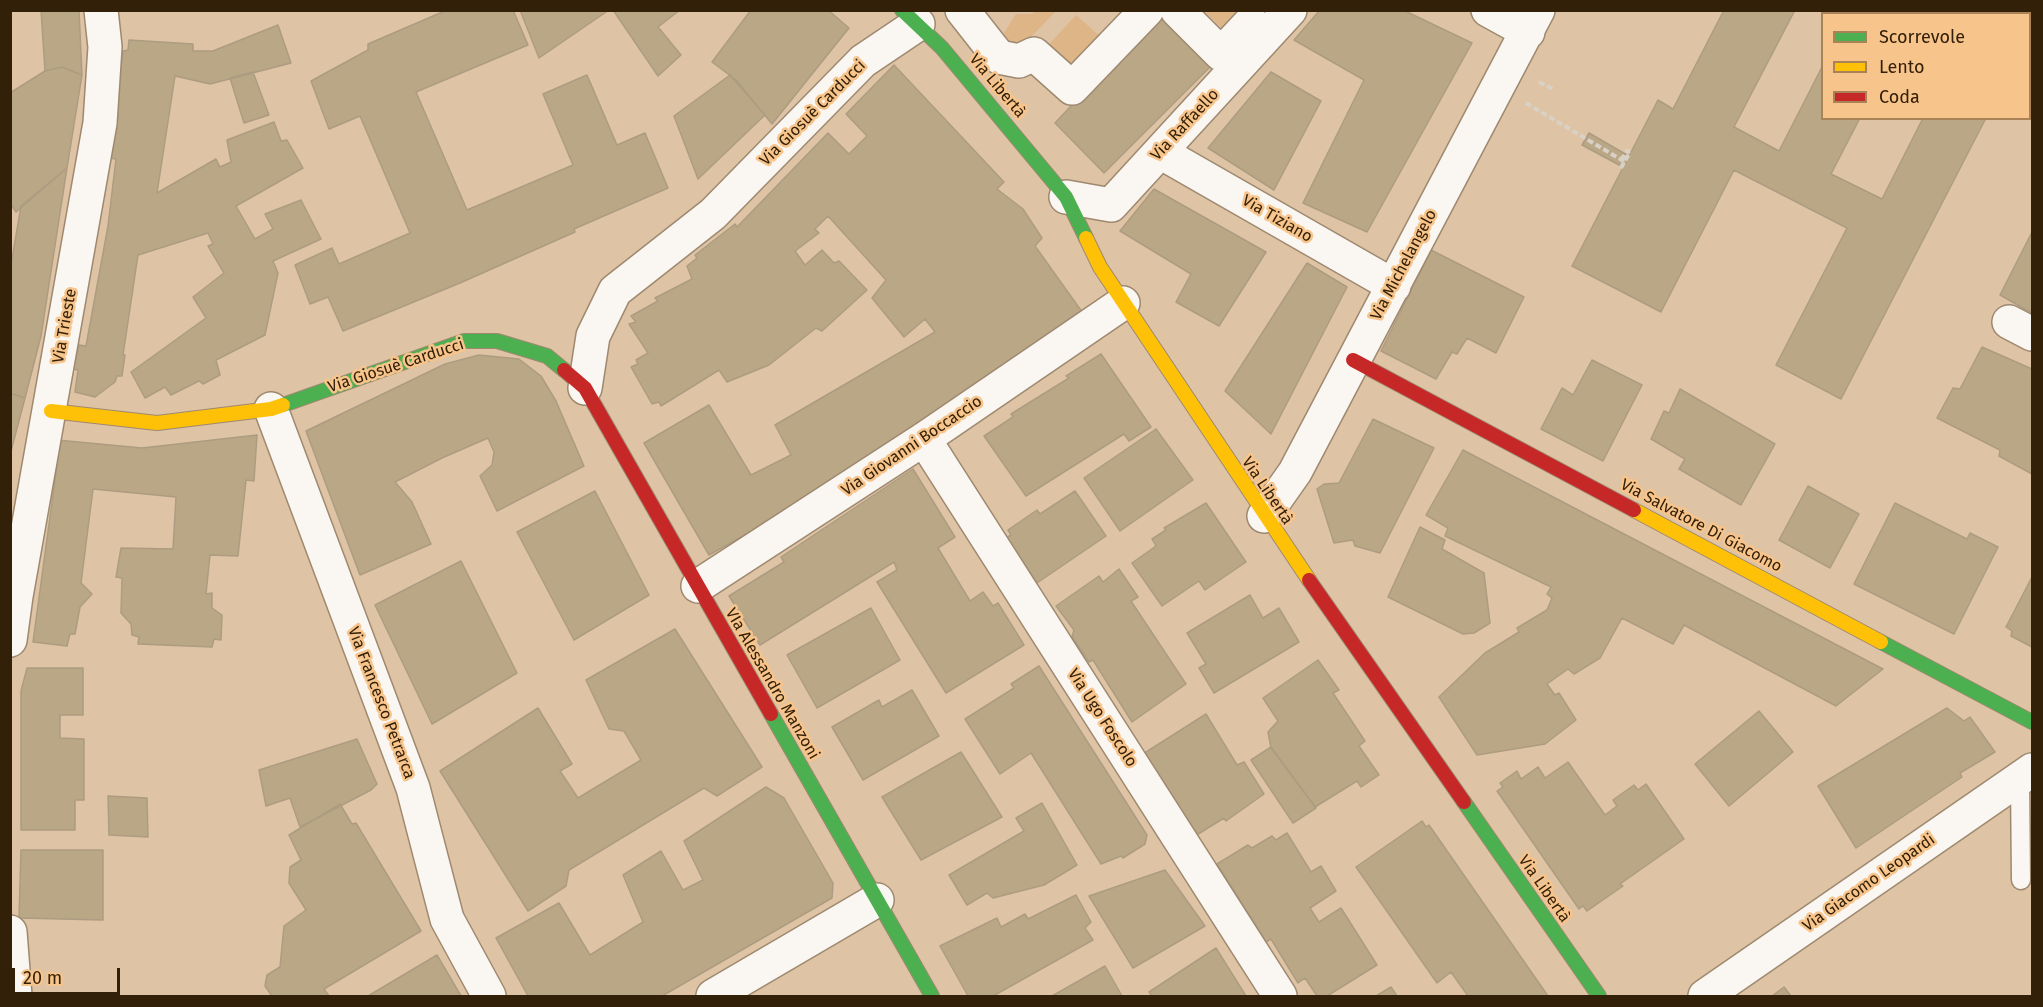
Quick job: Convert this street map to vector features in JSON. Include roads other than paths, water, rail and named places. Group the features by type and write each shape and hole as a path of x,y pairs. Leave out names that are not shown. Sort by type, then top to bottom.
{"street":[{"name":"Via Trieste","path":"10,640 100,123 105,47 101,10"},
{"path":"962,10 999,57 1019,61 1034,54 1072,88 1147,10"},
{"path":"1177,10 1221,54 1262,10"},
{"name":"Via Raffaello","path":"1066,197 1111,205 1290,10"},
{"path":"1488,10 1533,21"},
{"name":"Via Giosuè Carducci","path":"585,388 593,336 615,291 712,214 862,61 910,17"},
{"name":"Via Libertà","path":"910,17 950,57 1066,197 1100,267 1264,516 1599,996"},
{"name":"Via Michelangelo","path":"1264,516 1295,471 1533,21"},
{"name":"Via Tiziano","path":"1160,152 1394,286"},
{"name":"Via Giovanni Boccaccio","path":"698,586 924,439 1123,303"},
{"name":"Via Giosuè Carducci","path":"51,411 157,423 271,409 464,341 497,341 547,356 585,388"},
{"name":"Via Salvatore Di Giacomo","path":"1353,360 2032,722"},
{"name":"VIa Alessandro Manzoni","path":"585,388 932,996"},
{"name":"Via Francesco Petrarca","path":"271,409 414,789 447,919 489,996"},
{"name":"Via Ugo Foscolo","path":"924,439 1280,996"},
{"name":"Via Giacomo Leopardi","path":"1705,996 2026,774"},
{"path":"713,996 877,900"},
{"path":"10,932 15,996"}],"lane":[{"path":"2021,880 2026,774"}]}
